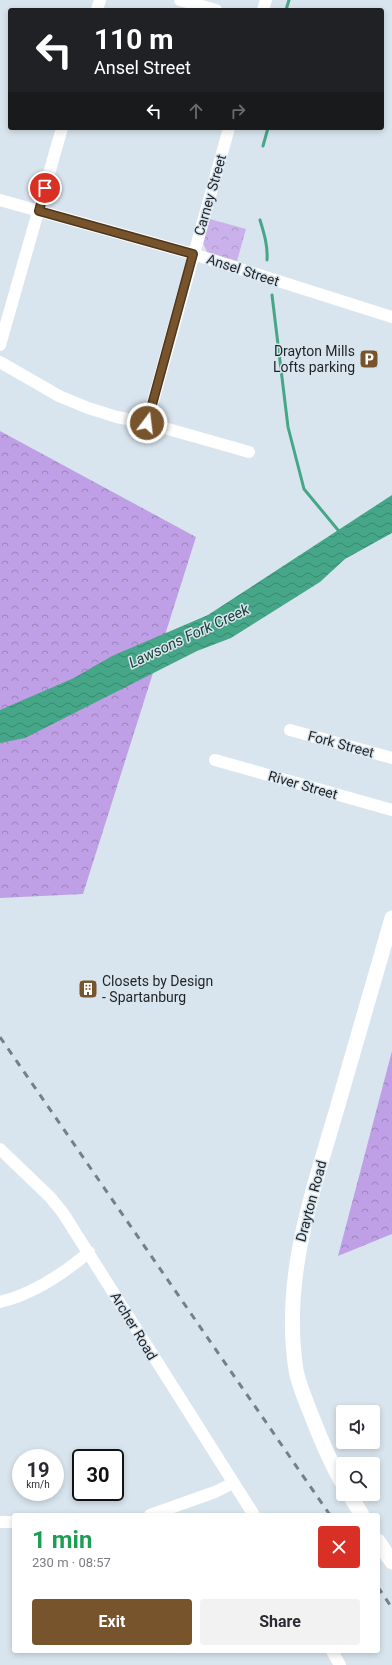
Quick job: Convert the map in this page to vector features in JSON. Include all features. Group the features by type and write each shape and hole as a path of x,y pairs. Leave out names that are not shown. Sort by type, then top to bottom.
{"main road":[{"name":"Drayton Road","path":"336,1472 330,1462 314,1424 296,1371 294,1347 294,1286 300,1243 308,1212 392,918"},
{"path":"353,1501 361,1513"},
{"path":"380,1544 392,1562"}],"street":[{"path":"180,0 209,8"},
{"path":"0,344 61,130"},
{"name":"Carney Street","path":"147,423 228,130"},
{"name":"Ansel Street","path":"0,200 193,254 392,317"},
{"path":"0,362 60,396 88,408 249,452"},
{"name":"Fork Street","path":"290,730 392,758"},
{"name":"River Street","path":"214,760 392,810"},
{"name":"Archer Road","path":"0,1149 50,1197 64,1213 253,1513"},
{"path":"0,1302 29,1292 51,1281 71,1268 89,1252"},
{"path":"156,1513 215,1492 233,1483"},
{"path":"0,1522 12,1522"},
{"path":"333,1653 338,1664"}],"green space":[{"path":"210,219 246,229 237,261 207,252 203,243"},
{"path":"0,431 196,537 83,894 0,898"},
{"path":"392,1051 392,1234 338,1256"}],"water":[{"name":"Lawsons Fork Creek","path":"392,495 392,533 345,559 320,582 231,638 197,651 25,738 0,743 0,710 74,678 112,656 208,615"}],"waterway":[{"path":"287,8 289,0"},
{"path":"263,146 267,130"},
{"path":"260,220 266,245 267,260"},
{"path":"272,295 288,427 304,489 341,532"}],"railway":[{"path":"0,1037 329,1513"},
{"path":"380,1590 392,1608"}],"place":[{"name":"Drayton Mills Lofts parking","path":"369,359"},
{"name":"Closets by Design - Spartanburg","path":"88,989"}],"route":[{"path":"45,188 39,211 193,254 147,423"}]}
